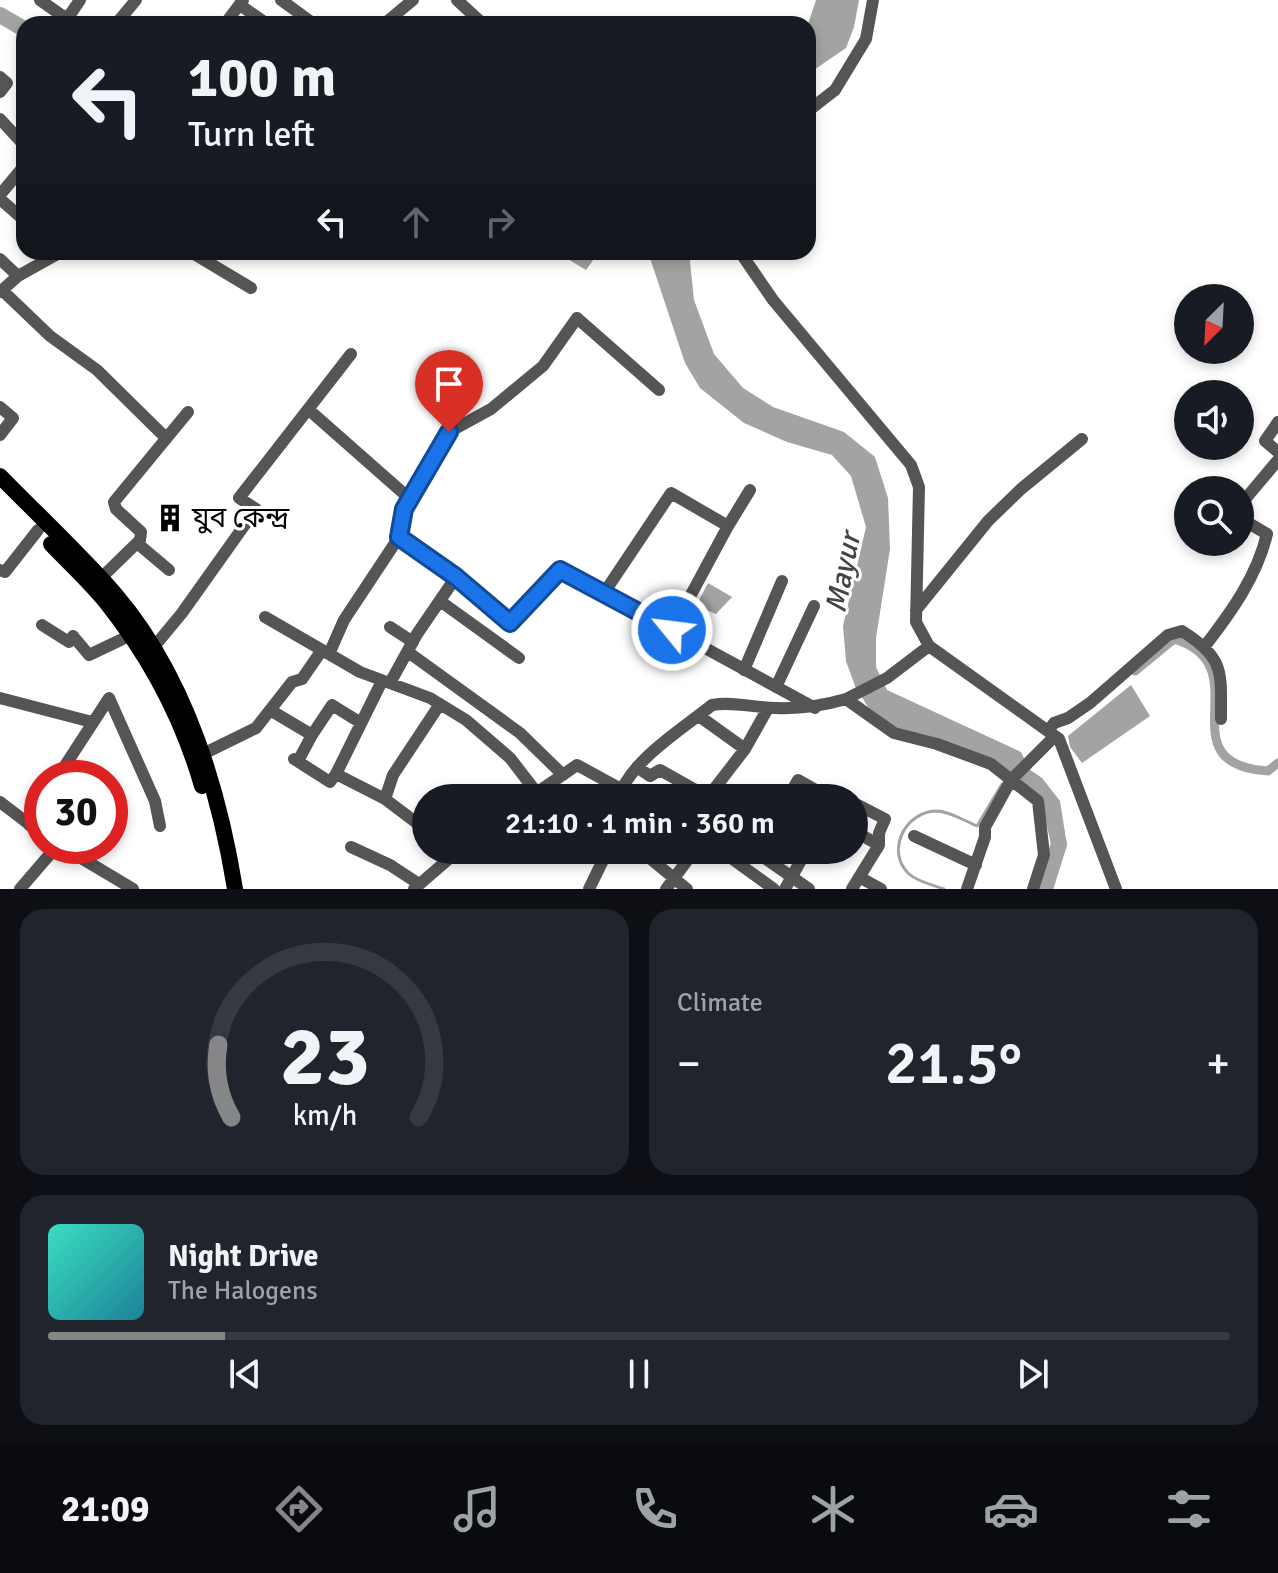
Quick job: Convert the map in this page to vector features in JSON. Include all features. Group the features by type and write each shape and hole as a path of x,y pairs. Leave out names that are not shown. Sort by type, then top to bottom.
{"main road":[{"path":"0,476 115,594 153,648 184,707 203,754 226,831 235,889"},
{"path":"0,492 103,599 131,635 173,709 199,773 216,830 224,889"}],"street":[{"path":"40,0 63,16"},
{"path":"123,16 136,0"},
{"path":"281,0 303,16"},
{"path":"399,16 413,0"},
{"path":"457,0 474,16"},
{"path":"816,105 835,90 866,39 873,0"},
{"path":"242,2 258,16"},
{"path":"0,77 7,83 0,92"},
{"path":"0,119 16,136"},
{"path":"16,176 0,197 16,212"},
{"path":"0,259 18,276"},
{"path":"47,260 18,276 1,291 50,336 97,370 166,438"},
{"path":"204,260 251,288"},
{"path":"746,260 773,300 911,465 919,487 916,622 929,646 1059,739 1116,889"},
{"path":"203,754 256,728 292,682 302,679 325,652 399,537 404,509 449,432 491,409 543,366 577,318 659,390"},
{"path":"153,648 182,613 256,509 239,498 351,354"},
{"path":"0,407 13,418 0,435"},
{"path":"309,410 410,499"},
{"path":"100,579 137,543 141,532 116,509 114,502 188,412"},
{"path":"1278,422 1265,441 1278,452"},
{"path":"916,610 988,521 1021,489 1082,439"},
{"path":"1254,489 1278,460"},
{"path":"672,630 750,490"},
{"path":"604,593 671,493 728,526"},
{"path":"1205,646 1228,616 1260,562 1267,534 1254,526"},
{"path":"0,570 5,572 38,530"},
{"path":"399,537 456,577 510,623 560,570 815,708"},
{"path":"137,543 169,570"},
{"path":"1264,549 1278,556"},
{"path":"361,723 332,705 295,760 330,782 386,682 456,577"},
{"path":"744,670 782,581"},
{"path":"440,601 519,658"},
{"path":"776,687 814,606"},
{"path":"265,617 360,672 440,704 466,720 510,758 526,784"},
{"path":"42,625 69,642 73,636 89,655 131,635"},
{"path":"390,627 410,647 520,733 563,775"},
{"path":"967,889 985,837 985,827 1012,779 1052,734 1054,723 1068,718 1090,703 1168,635 1182,631 1205,646 1221,673 1221,719"},
{"path":"626,784 637,767 712,705 815,708 887,678 929,646"},
{"path":"850,696 894,733 937,744 991,764 1038,801 1044,855 1033,889"},
{"path":"0,698 92,722"},
{"path":"68,760 109,698 155,801 160,826"},
{"path":"385,799 393,775 440,704"},
{"path":"719,784 745,749 768,708"},
{"path":"270,710 312,735"},
{"path":"699,716 745,749"},
{"path":"550,784 577,765 606,784"},
{"path":"637,767 650,776 660,770 684,784"},
{"path":"336,774 385,799 412,819"},
{"path":"0,802 24,821"},
{"path":"868,810 885,819 879,833 879,845 856,883 881,889"},
{"path":"914,836 976,865"},
{"path":"868,839 879,845"},
{"path":"351,847 390,865 416,887 441,864"},
{"path":"20,889 43,864"},
{"path":"90,864 133,889"},
{"path":"589,889 601,864"},
{"path":"652,864 670,884 687,889"},
{"path":"670,884 685,864"},
{"path":"740,864 773,889"},
{"path":"747,869 750,864"},
{"path":"776,864 809,889"},
{"path":"785,889 799,864"}],"shaded area":[{"path":"816,0 859,0 846,48 816,69 816,16 811,16"},
{"path":"569,260 593,260 586,270"},
{"path":"651,260 690,260 694,300 714,354 743,388 773,407 844,432 875,457 888,498 890,549 876,638 876,667 887,690 1021,752 1029,769 1042,778 1060,801 1065,833 1049,831 1042,800 994,760 897,729 868,707 855,686 846,661 843,626 866,527 851,476 832,455 787,442 744,423 700,388 685,363"},
{"path":"708,583 732,597 716,614 696,606"},
{"path":"1131,685 1150,716 1082,763 1070,747 1068,736"}],"waterway":[{"path":"0,15 16,24"},
{"path":"1135,671 1174,639 1199,652 1211,670 1215,691 1215,733 1221,751 1237,764 1268,771 1278,763"},
{"path":"944,889 921,881 902,865 899,855 902,834 915,818 936,811 952,814 977,826 1002,784"},
{"name":"Mayur","path":"1045,889 1059,844 1052,811"}],"place":[{"name":"যুব কেন্দ্র","path":"170,518"}],"route":[{"path":"449,432 404,509 399,537 456,577 510,623 560,570 672,630"}]}
